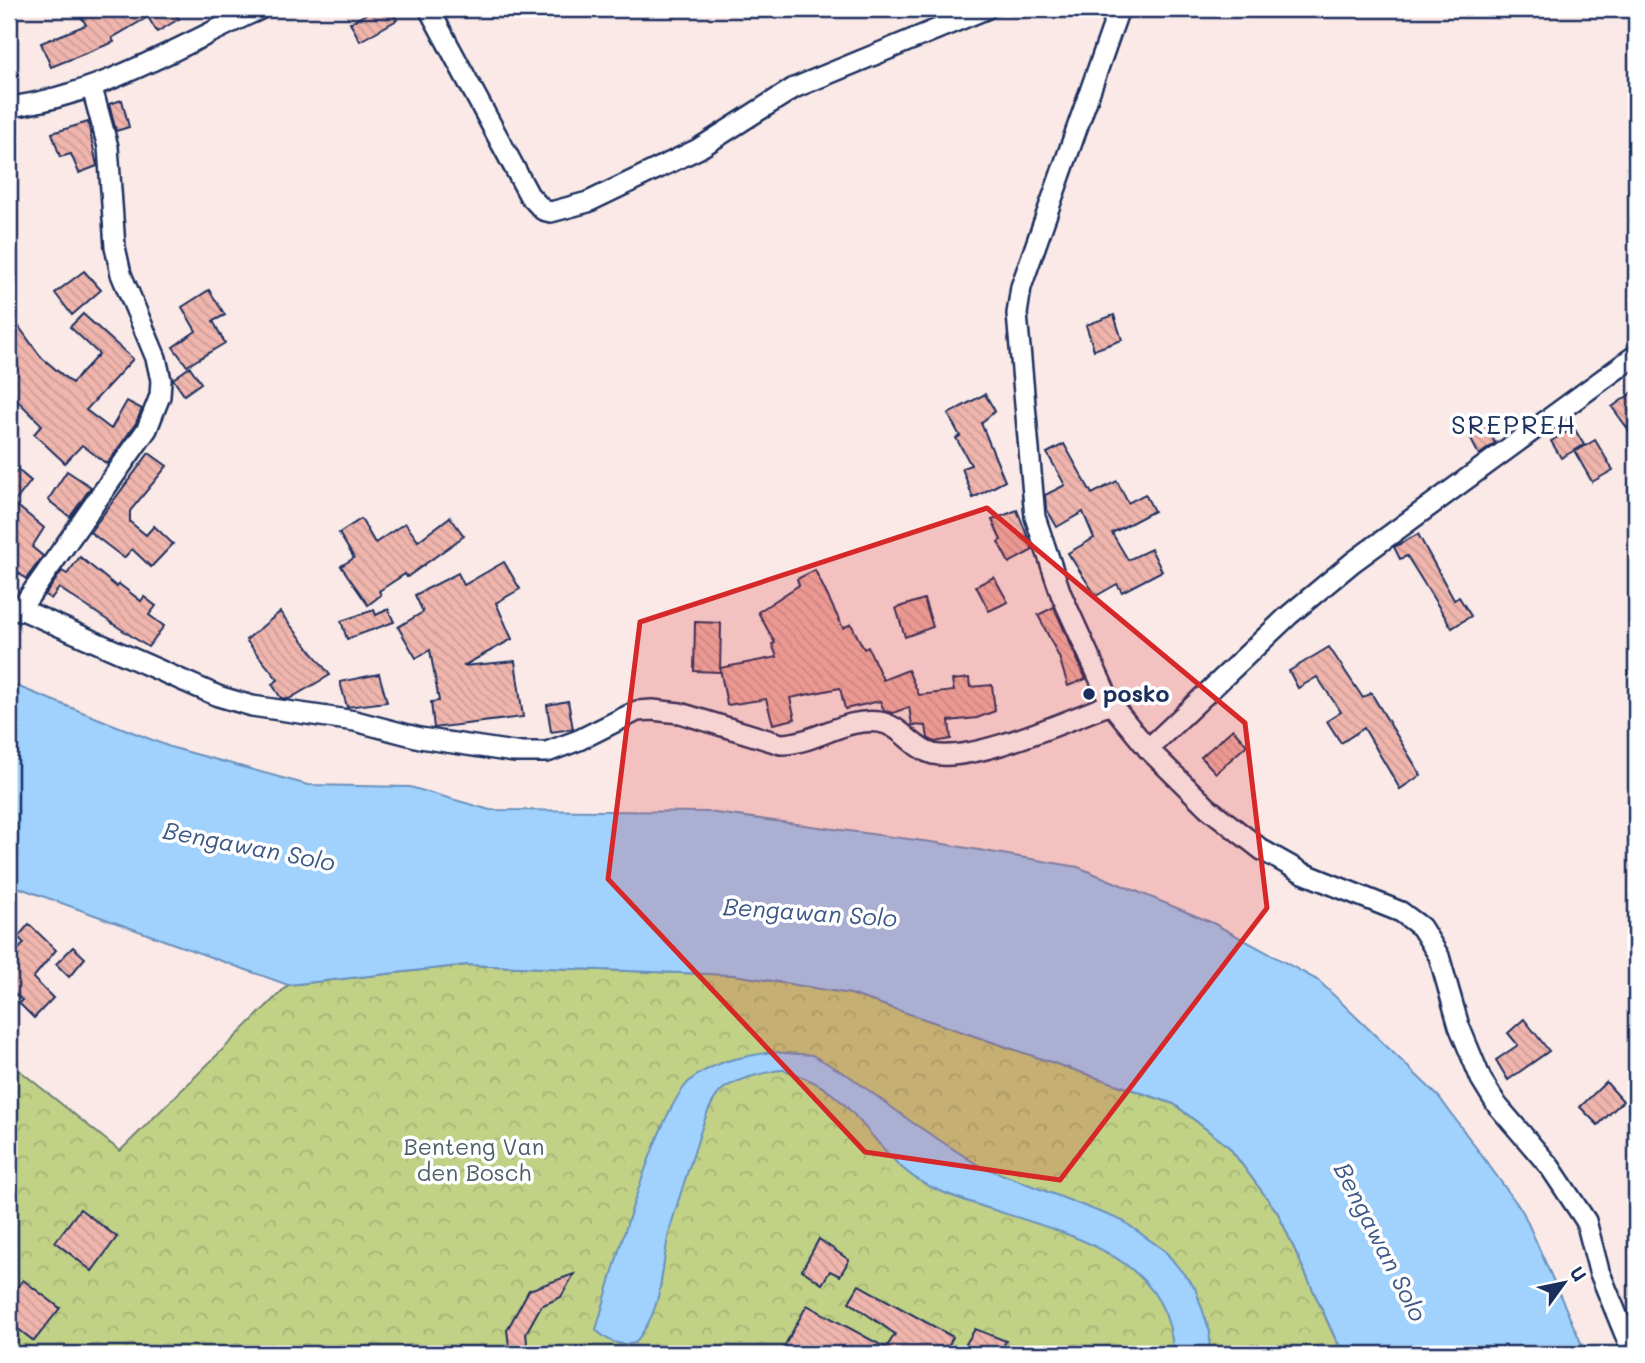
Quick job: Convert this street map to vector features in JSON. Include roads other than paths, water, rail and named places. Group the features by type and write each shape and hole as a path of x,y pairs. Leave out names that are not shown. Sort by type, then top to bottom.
{"street":[{"path":"9,107 40,103 92,88 260,9"},
{"path":"429,9 529,195 543,210 551,212 588,202 698,149 794,89 986,9"},
{"path":"1119,9 1021,287 1017,314 1028,467 1035,517 1061,594 1111,704 1148,749 1208,808 1262,850 1303,873 1401,912 1421,927 1440,956 1459,1026 1481,1079 1497,1105 1550,1167 1586,1222 1599,1270 1633,1351"},
{"path":"92,88 108,147 119,265 129,297 156,358 160,396 147,429 14,608 156,671 252,706 355,721 421,738 514,752 547,752 579,740 637,711 652,709 680,713 781,744 796,744 862,722 880,722 905,733 930,753 942,755 996,746 1111,704"},
{"path":"1148,749 1287,616 1353,562 1636,355"}],"water":[{"name":"Bengawan Solo","path":"9,683 170,747 308,785 410,787 490,810 708,812 938,843 1078,867 1213,923 1319,981 1439,1097 1523,1212 1586,1354 1345,1354 1335,1338 1278,1213 1229,1147 1174,1104 851,994 735,975 467,965 288,985 9,884"},
{"path":"773,1052 812,1055 849,1076 913,1123 978,1165 1123,1221 1165,1251 1195,1288 1210,1332 1209,1354 1173,1354 1165,1314 1146,1282 1117,1258 1042,1225 963,1200 929,1186 895,1161 838,1099 821,1086 782,1070 736,1082 722,1090 713,1101 673,1218 657,1302 652,1315 635,1343 624,1344 605,1338 596,1330 636,1195 664,1122 679,1095 693,1078 712,1067 742,1057"}],"place":[{"name":"posko","path":"1089,694"}],"district":[{"name":"SREPREH","path":"1514,425"}],"park label":[{"name":"Benteng Van den Bosch","path":"474,1160"}]}
